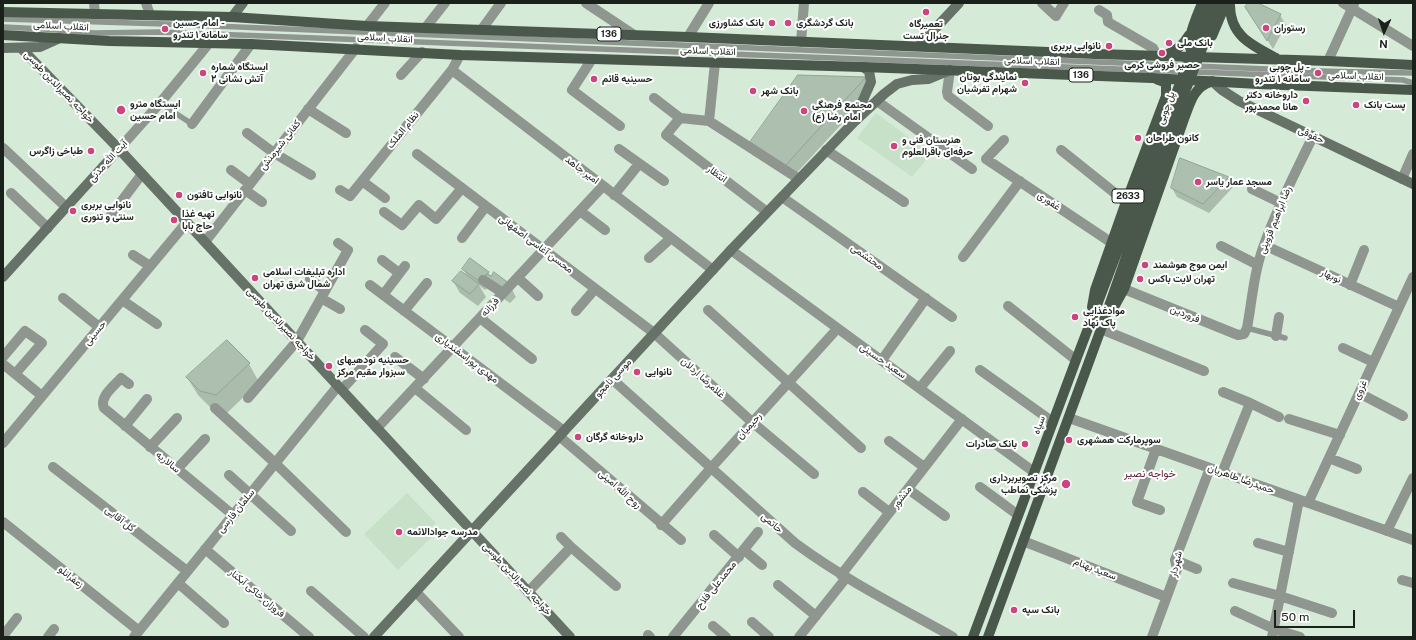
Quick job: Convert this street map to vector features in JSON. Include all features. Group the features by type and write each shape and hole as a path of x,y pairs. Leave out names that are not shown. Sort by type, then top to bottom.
{"main road":[{"path":"232,17 243,3"},
{"path":"919,46 959,3"},
{"path":"1161,56 1177,50 1184,44 1204,3"},
{"name":"پل چوبی","path":"1134,222 1197,37 1204,3"},
{"name":"پل چوبی","path":"1134,222 1220,3"},
{"path":"1190,33 1188,44 1190,50 1194,53 1201,53 1206,49 1226,3"},
{"path":"1230,3 1231,21 1239,35 1253,46 1278,59"},
{"name":"انقلاب اسلامی","path":"3,12 232,17 367,26 482,29 1161,56 1328,60 1413,65"},
{"name":"انقلاب اسلامی","path":"3,35 109,41 210,42 356,48 460,55 950,70 1413,90"},
{"path":"3,48 40,47 60,38"},
{"name":"خواجه نصیرالدین طوسی","path":"21,48 119,149 297,341 342,385 377,428 570,637"},
{"name":"موسی نامجو","path":"854,122 871,82 869,71 863,67"},
{"name":"موسی نامجو","path":"374,637 731,250 854,122 892,88 903,82 928,79 950,70"},
{"name":"2633","path":"1090,325 1095,290 1159,111 1166,96 1166,84 1152,78"},
{"path":"1184,119 1195,92 1202,85 1212,82"},
{"name":"حقوقی","path":"1212,82 1239,101 1413,184"},
{"path":"1159,111 1169,97 1174,95 1181,98 1184,104 1184,119"},
{"name":"2633","path":"1101,330 1124,289 1184,119"},
{"name":"آیت الله مدنی","path":"3,277 119,149"},
{"name":"سپاه","path":"973,637 1076,360 1134,222"},
{"name":"2633","path":"988,637 1101,330 1134,222"}],"street":[{"path":"94,3 95,14"},
{"path":"146,3 150,15"},
{"path":"367,26 385,3"},
{"path":"426,27 445,3"},
{"path":"482,29 501,3"},
{"path":"586,3 634,36"},
{"path":"688,37 709,3"},
{"path":"801,42 804,3"},
{"path":"1042,3 1056,16 1064,3"},
{"path":"1343,3 1354,6 1413,46"},
{"path":"1328,60 1354,6"},
{"path":"1099,10 1108,15 1108,22 1153,48 1161,56"},
{"name":"آیت الله مدنی","path":"119,149 160,103 210,42"},
{"path":"192,124 251,44"},
{"name":"کفائی شیرمنش","path":"205,242 356,48"},
{"path":"401,75 422,52"},
{"name":"نظام الملک","path":"340,190 350,196 452,70 460,55"},
{"path":"592,59 572,90 620,126"},
{"path":"709,121 715,63"},
{"name":"امیر جاهد","path":"452,70 713,270"},
{"path":"950,70 947,92 948,96 988,126"},
{"path":"654,98 680,118 709,121 799,179"},
{"path":"877,101 972,169"},
{"path":"308,109 346,133"},
{"name":"انتظار","path":"680,118 666,135 767,212"},
{"path":"247,133 274,153 311,175"},
{"name":"رضا ابراهیم قزوینی","path":"1246,330 1258,265 1264,245 1281,203 1313,136"},
{"name":"غفوری","path":"1004,140 986,159 1112,242"},
{"path":"3,148 66,207"},
{"path":"619,149 664,181"},
{"path":"826,150 904,202"},
{"path":"1061,150 1126,202"},
{"name":"محسن آغاسی اصفهانی","path":"418,154 654,333"},
{"path":"1402,179 1413,154"},
{"path":"614,194 639,164"},
{"path":"231,170 262,202"},
{"path":"110,215 142,174"},
{"path":"362,181 384,198"},
{"path":"963,256 1020,181"},
{"name":"فرزانه","path":"377,428 603,186"},
{"path":"384,212 402,225 419,205 436,219 462,188"},
{"path":"1252,189 1281,203"},
{"path":"11,193 48,228"},
{"name":"محتشمی","path":"782,197 952,317"},
{"path":"462,238 486,206"},
{"path":"580,211 605,230"},
{"name":"حسینی","path":"5,438 42,396 187,222"},
{"path":"649,258 671,238"},
{"path":"248,398 297,341 348,250 338,243"},
{"name":"نوبهار","path":"1264,245 1399,307"},
{"path":"1221,246 1258,265"},
{"name":"سعید حسینی","path":"731,250 1034,472"},
{"path":"1350,285 1364,250"},
{"path":"133,255 150,266"},
{"path":"382,260 402,270 383,295"},
{"name":"غزوی","path":"1273,633 1289,552 1303,502 1329,458 1413,277"},
{"path":"518,278 538,296"},
{"path":"310,279 323,295 340,309"},
{"path":"483,280 503,294"},
{"path":"404,311 427,283"},
{"name":"مهدی پوراسفندیاری","path":"370,285 562,434"},
{"path":"576,312 596,289"},
{"name":"فروردین","path":"1124,289 1238,335 1242,335 1246,330"},
{"path":"63,298 99,327"},
{"path":"882,360 926,298"},
{"path":"122,300 157,324"},
{"path":"1008,306 1076,360"},
{"path":"708,310 861,448"},
{"path":"1279,317 1280,337"},
{"path":"480,318 532,359"},
{"name":"رحیمیان","path":"661,525 837,329"},
{"name":"سلمان فارسی","path":"136,634 275,463 342,385 383,344 365,330"},
{"path":"1101,330 1204,371"},
{"path":"3,357 25,331 42,343 14,374"},
{"name":"غلامرضا اردلان","path":"654,333 752,422 814,474"},
{"path":"1344,348 1373,362"},
{"path":"920,388 950,351"},
{"path":"395,357 424,379"},
{"path":"3,364 42,396"},
{"path":"980,370 1053,422"},
{"name":"حاتمی","path":"612,379 795,543 843,576 953,637"},
{"name":"سالاریه","path":"125,381 104,398 102,402 104,408 233,515"},
{"path":"415,388 466,430"},
{"path":"1223,392 1278,417"},
{"path":"1359,393 1403,416"},
{"path":"125,426 147,399"},
{"path":"1222,473 1250,403"},
{"path":"215,408 275,463 346,532"},
{"path":"150,447 177,418"},
{"name":"منشور","path":"799,637 816,616 890,512 962,418"},
{"name":"حمیدرضا طاهریان","path":"1069,418 1413,540"},
{"path":"1289,419 1340,435"},
{"name":"روح الله امینی","path":"562,434 661,525 681,540"},
{"path":"177,469 205,439"},
{"path":"888,441 924,468"},
{"path":"1156,449 1137,502 1160,510"},
{"path":"1329,458 1357,468"},
{"name":"گل آقایی","path":"53,467 187,571"},
{"name":"شهردار","path":"1152,637 1177,569 1175,560 1210,468"},
{"path":"229,475 291,531"},
{"path":"1387,531 1413,478"},
{"path":"980,487 1018,514"},
{"path":"908,489 945,516"},
{"path":"863,492 890,512"},
{"name":"زعفرانلو","path":"3,522 136,634"},
{"name":"محمدعلی فلاح","path":"673,637 758,532"},
{"path":"714,536 762,565"},
{"path":"561,537 616,586"},
{"name":"سعید بهنام","path":"1023,541 1166,597"},
{"path":"1258,544 1289,552"},
{"path":"528,592 571,547"},
{"name":"فروزان خاکی آبکنار","path":"205,550 309,637"},
{"path":"1175,560 1197,569"},
{"path":"1402,580 1413,584"},
{"path":"178,583 224,623"},
{"path":"1233,583 1332,612"},
{"path":"778,585 816,616"},
{"path":"311,591 364,637"},
{"path":"416,592 459,637"},
{"path":"1235,611 1273,633 1300,637"},
{"path":"3,636 17,618"},
{"path":"752,622 769,637"},
{"path":"714,626 726,637"}],"lane":[{"path":"3,19 1301,70 1413,73"},
{"path":"3,27 94,33 160,32 1403,80 1413,83"},
{"path":"160,103 192,124"},
{"path":"1246,330 1280,337"}],"shaded area":[{"name":"هنرستان فنی و حرفه‌ای باقرالعلوم","path":"876,113 931,154 912,177 857,138"},
{"name":"مدرسه جوادالائمه","path":"407,493 436,523 429,530 434,535 398,570 364,534"}],"building":[{"name":"رستوران","path":"1248,3 1258,3 1281,14 1267,41 1245,7"},
{"name":"مجتمع فرهنگی امام رضا (ع)","path":"798,75 866,77 784,167 748,145"},
{"name":"مسجد عمار یاسر","path":"1180,158 1229,177 1203,204 1171,188"},
{"path":"470,258 489,272 479,281 462,269"},
{"path":"461,271 479,284 470,294 452,281"},
{"path":"494,272 510,284 503,291 484,278 487,274 491,276"},
{"path":"227,340 250,363 216,395 200,391 186,377"}],"place":[{"name":"تعمیرگاه جنرال تست","path":"926,12"},
{"name":"بانک کشاورزی","path":"772,23"},
{"name":"بانک گردشگری","path":"788,23"},
{"name":"رستوران","path":"1266,28"},
{"name":"امام حسین - سامانه ۱ تندرو","path":"165,29"},
{"name":"بانک ملی","path":"1169,43"},
{"name":"نانوایی بربری","path":"1109,46"},
{"name":"حصیر فروشی کرمی","path":"1162,53"},
{"name":"ایستگاه شماره ۲ آتش نشانی","path":"203,73"},
{"name":"پل چوبی - سامانه ۱ تندرو","path":"1318,73"},
{"name":"حسینیه قائم","path":"594,79"},
{"name":"نمایندگی بوتان شهرام تفرشیان","path":"1025,83"},
{"name":"بانک شهر","path":"753,91"},
{"name":"داروخانه دکتر هانا محمدپور","path":"1306,101"},
{"name":"پست بانک","path":"1356,105"},
{"name":"ایستگاه مترو امام حسین","path":"121,110"},
{"name":"مجتمع فرهنگی امام رضا (ع)","path":"804,111"},
{"name":"کانون طراحان","path":"1138,138"},
{"name":"هنرستان فنی و حرفه‌ای باقرالعلوم","path":"894,146"},
{"name":"طباخی زاگرس","path":"91,151"},
{"name":"مسجد عمار یاسر","path":"1198,182"},
{"name":"نانوایی تافتون","path":"179,195"},
{"name":"نانوایی بربری سنتی و تنوری","path":"73,211"},
{"name":"تهیه غذا حاج بابا","path":"174,220"},
{"name":"ایمن موج هوشمند","path":"1145,265"},
{"name":"اداره تبلیغات اسلامی شمال شرق تهران","path":"255,278"},
{"name":"تهران لایت باکس","path":"1140,279"},
{"name":"موادغذایی پاک نهاد","path":"1075,317"},
{"name":"حسینیه نودهیهای سبزوار مقیم مرکز","path":"329,366"},
{"name":"نانوایی","path":"637,372"},
{"name":"داروخانه گرگان","path":"578,437"},
{"name":"سوپرمارکت همشهری","path":"1069,440"},
{"name":"بانک صادرات","path":"1025,444"},
{"name":"مرکز تصویربرداری پزشکی نماطب","path":"1066,484"},
{"name":"مدرسه جوادالائمه","path":"399,532"},
{"name":"بانک سپه","path":"1014,610"}],"district":[{"name":"خواجه نصیر","path":"1150,474"}]}
